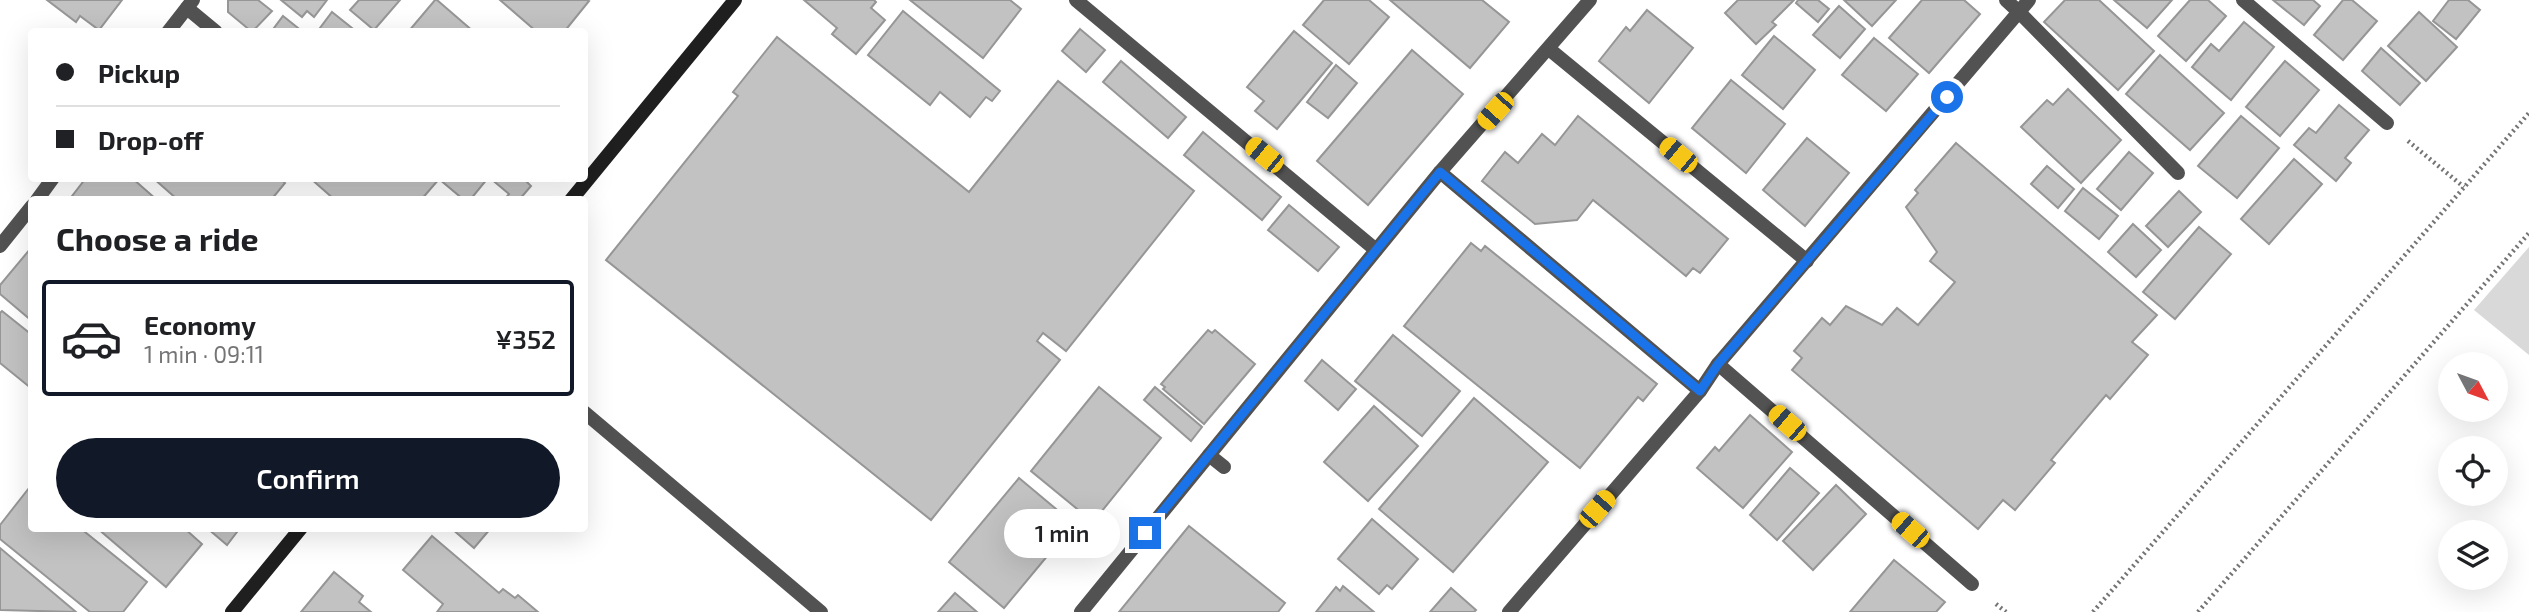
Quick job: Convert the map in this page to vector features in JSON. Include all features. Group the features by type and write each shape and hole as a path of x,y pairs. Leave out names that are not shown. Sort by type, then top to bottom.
{"street":[{"path":"588,179 735,0"},
{"path":"1076,0 1376,250"},
{"path":"1081,612 1440,172 1590,0"},
{"path":"2006,0 2178,173"},
{"path":"1509,612 1700,391 1718,364 2029,0"},
{"path":"2243,0 2387,123"},
{"path":"171,28 190,4 212,28"},
{"path":"1549,49 1807,261"},
{"path":"1440,172 1700,391"},
{"path":"574,196 586,182"},
{"path":"0,246 28,211"},
{"path":"1718,364 1972,584"},
{"path":"588,415 821,612"},
{"path":"1209,455 1224,467"},
{"path":"232,612 298,532"}],"path":[{"path":"2093,612 2529,113"},
{"path":"2387,123 2464,187"},
{"path":"2198,612 2529,233"}],"shaded area":[{"path":"2529,247 2529,355 2474,310"}],"building":[{"path":"47,0 122,0 101,28 96,28 80,16 76,22"},
{"path":"228,0 258,0 272,11 256,28 247,28 228,12"},
{"path":"281,0 327,0 314,17 307,11 302,17"},
{"path":"359,0 400,0 376,28 372,28 350,10"},
{"path":"437,0 469,28 411,28"},
{"path":"500,0 589,1 567,28 532,28"},
{"path":"804,0 874,0 876,2 871,8 885,20 856,54 832,34 837,28"},
{"path":"910,0 1010,0 1021,9 983,58"},
{"path":"1324,0 1369,0 1389,17 1349,64 1303,25"},
{"path":"1390,0 1482,0 1509,22 1470,68"},
{"path":"1738,0 1794,0 1772,22 1776,25 1756,44 1725,13"},
{"path":"1798,0 1818,0 1829,9 1818,22 1796,3"},
{"path":"1844,0 1896,0 1872,26"},
{"path":"1922,0 1964,0 1980,14 1929,73 1889,38"},
{"path":"2065,0 2099,0 2154,51 2118,90 2044,22"},
{"path":"2114,0 2172,0 2147,28"},
{"path":"2190,0 2208,0 2226,16 2186,61 2158,36"},
{"path":"2273,0 2313,0 2320,6 2304,25"},
{"path":"2343,0 2352,0 2377,21 2343,60 2314,35"},
{"path":"2449,0 2468,0 2480,10 2456,39 2433,21"},
{"path":"1839,6 1865,29 1840,58 1813,35"},
{"path":"1647,10 1693,48 1649,103 1599,61 1626,27 1630,31"},
{"path":"903,11 1000,91 992,101 986,97 970,117 940,92 930,105 868,55"},
{"path":"332,12 352,28 320,28"},
{"path":"2419,12 2457,47 2426,81 2388,46"},
{"path":"283,16 298,28 274,28"},
{"path":"2244,22 2274,47 2231,100 2192,67 2211,44 2219,51"},
{"path":"1080,29 1105,50 1086,72 1062,51"},
{"path":"1294,31 1332,63 1277,129 1255,111 1264,101 1247,87"},
{"path":"1774,36 1815,70 1783,109 1742,75"},
{"path":"777,37 969,192 1058,81 1194,191 1066,351 1043,333 1037,341 1060,360 931,520 606,260 738,96 733,92"},
{"path":"1874,38 1918,74 1886,111 1842,75"},
{"path":"2381,48 2420,83 2400,105 2362,71"},
{"path":"1412,50 1463,94 1368,205 1317,161"},
{"path":"2160,55 2224,113 2190,150 2126,94"},
{"path":"1121,61 1186,117 1168,138 1103,82"},
{"path":"2285,61 2319,90 2280,136 2246,107"},
{"path":"1336,65 1357,83 1328,118 1307,102"},
{"path":"1731,80 1785,124 1746,173 1692,128"},
{"path":"2068,89 2121,140 2081,183 2021,127 2047,100 2053,105"},
{"path":"2339,105 2369,130 2345,158 2351,163 2336,181 2294,145 2309,128 2316,133"},
{"path":"1578,116 1728,239 1700,273 1693,268 1686,276 1593,200 1577,220 1535,224 1482,181 1505,152 1518,163 1542,134 1555,145"},
{"path":"2241,116 2279,148 2237,198 2198,166"},
{"path":"1203,132 1281,197 1262,220 1184,155"},
{"path":"1807,138 1849,173 1805,226 1763,190"},
{"path":"1956,143 2157,315 2132,342 2148,355 2110,399 2106,395 2051,460 2055,463 2015,510 2003,500 1978,529 1792,370 1802,358 1794,351 1822,318 1830,325 1846,306 1882,325 1897,308 1918,325 1955,282 1930,261 1937,252 1906,207 1918,193 1915,190"},
{"path":"2129,152 2153,173 2121,210 2097,189"},
{"path":"2294,159 2322,184 2269,244 2241,219"},
{"path":"2047,166 2074,189 2058,208 2031,184"},
{"path":"83,182 137,182 152,196 72,196"},
{"path":"158,182 285,183 274,196 173,196"},
{"path":"315,182 436,182 424,196 330,196"},
{"path":"443,182 485,182 473,196 459,196"},
{"path":"495,182 527,182 531,186 522,196 507,196 509,194"},
{"path":"2083,188 2118,216 2099,239 2065,211"},
{"path":"2179,191 2201,212 2168,247 2146,226"},
{"path":"1289,205 1339,247 1318,271 1268,230"},
{"path":"2133,224 2161,250 2136,277 2108,252"},
{"path":"2199,227 2231,254 2175,319 2143,292"},
{"path":"1471,243 1481,251 1485,246 1657,384 1643,401 1638,397 1580,468 1404,326"},
{"path":"28,252 28,318 0,294 0,285"},
{"path":"2,311 28,332 28,386 0,363"},
{"path":"1208,330 1212,333 1215,330 1255,364 1204,424 1163,389 1165,387 1161,384"},
{"path":"1393,335 1460,391 1422,436 1355,381"},
{"path":"1322,360 1356,389 1338,410 1305,381"},
{"path":"1099,387 1161,438 1093,522 1031,471"},
{"path":"1155,387 1202,427 1191,441 1144,400"},
{"path":"1474,398 1548,462 1453,572 1379,509"},
{"path":"1374,406 1418,446 1368,501 1324,462"},
{"path":"1750,415 1792,452 1743,508 1697,468 1715,447 1719,451"},
{"path":"1790,468 1819,493 1777,540 1750,515"},
{"path":"1019,478 1074,524 1004,608 949,562"},
{"path":"1836,485 1866,514 1813,570 1783,541"},
{"path":"28,489 28,532 85,532 147,582 123,612 90,612 0,539 0,525"},
{"path":"1372,519 1418,559 1392,589 1387,585 1379,594 1338,559"},
{"path":"1189,526 1285,603 1278,612 1119,612"},
{"path":"102,532 188,532 202,544 166,587"},
{"path":"212,532 237,532 227,545"},
{"path":"456,532 488,532 474,548"},
{"path":"432,536 499,593 503,589 515,598 518,595 538,612 437,612 443,604 403,570"},
{"path":"0,548 76,612 0,610"},
{"path":"1894,560 1945,602 1936,612 1850,612"},
{"path":"334,572 363,596 359,602 371,612 301,612"},
{"path":"1343,586 1374,612 1316,612 1336,587 1340,591"},
{"path":"1451,588 1476,610 1430,612"},
{"path":"955,593 977,612 938,612"}],"route":[{"path":"1145,533 1440,172 1700,391 1718,364 1947,97"}]}
